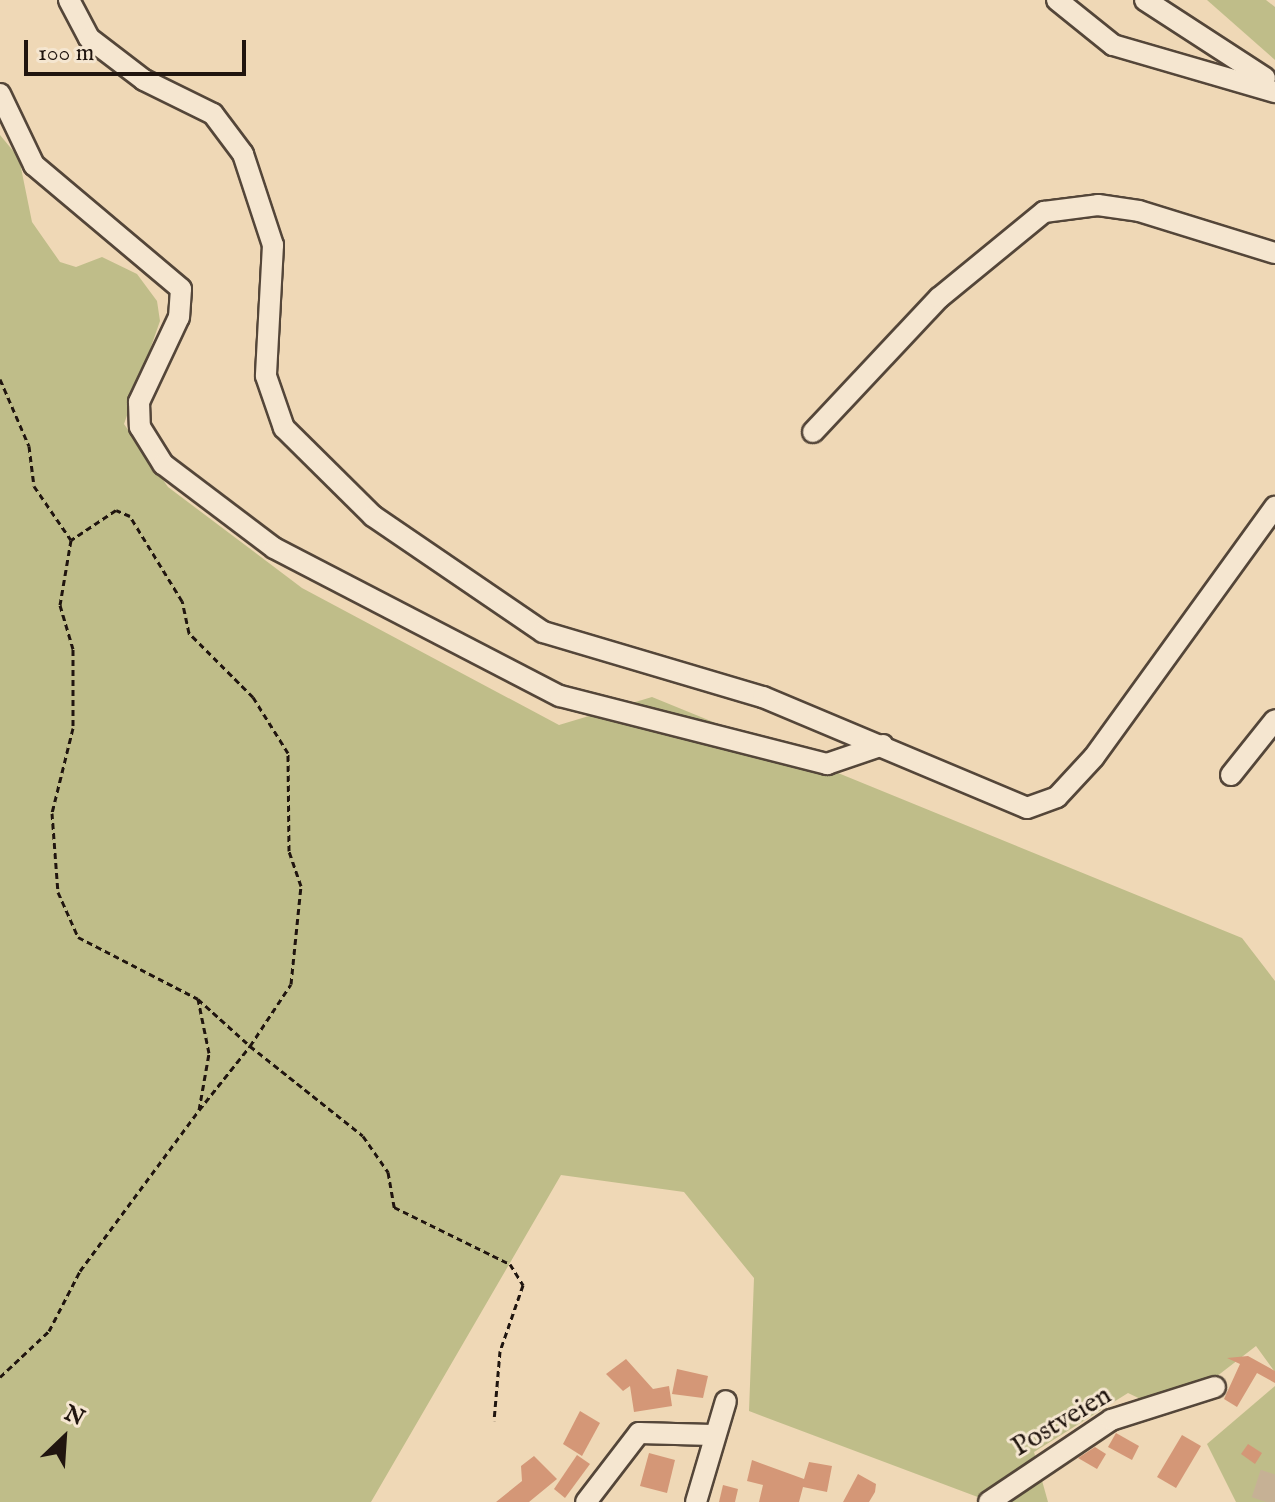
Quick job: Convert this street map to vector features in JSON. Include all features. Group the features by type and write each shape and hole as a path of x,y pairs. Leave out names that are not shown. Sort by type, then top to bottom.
{"street":[{"path":"69,0 89,38 144,80 213,114 243,154 273,245 269,392 284,428 324,473 465,584 543,632 709,678 883,745 1010,806 1057,797 1155,681 1275,507"},
{"path":"1057,0 1113,45 1275,92"},
{"path":"1145,0 1275,85"},
{"path":"0,94 34,165 181,289 179,317 139,402 140,427 163,464 274,548 560,696 827,764 883,745"},
{"path":"813,432 939,298 1044,212 1098,205 1139,211 1275,253"},
{"path":"1231,775 1275,720"},
{"name":"Postveien","path":"989,1502 1111,1420 1215,1387"},
{"path":"696,1502 712,1435 726,1401"},
{"path":"586,1502 639,1433 712,1435"}],"path":[{"path":"0,379 29,446 34,486 71,540"},
{"path":"0,1377 49,1331 80,1271 250,1046 291,984 301,941 288,753 253,697 189,633 182,601 130,516 100,515 71,540 60,605 73,649 73,728 52,813 58,892 78,937 198,999 250,1046 363,1136 388,1172 394,1207 510,1264 523,1285 500,1351 494,1421"},
{"path":"198,999 209,1053 199,1110"}],"shaded area":[{"path":"1207,0 1266,0 1275,7 1275,60"},
{"path":"0,135 19,158 32,222 60,262 76,267 102,257 137,274 157,301 160,321 124,424 168,487 302,588 559,725 652,697 1242,938 1275,981 1275,1372 1256,1346 1212,1380 1149,1403 1128,1393 1034,1452 1048,1502 991,1502 749,1411 754,1278 684,1192 561,1175 371,1502 0,1502"},
{"path":"1275,1386 1275,1502 1236,1502 1207,1444"}],"building":[{"path":"1248,1356 1275,1371 1275,1383 1257,1373 1237,1407 1224,1399 1240,1364 1227,1358"},
{"path":"626,1359 653,1389 669,1386 672,1406 634,1412 630,1386 623,1391 606,1374"},
{"path":"677,1369 708,1376 703,1398 672,1394"},
{"path":"580,1411 600,1423 582,1456 563,1444"},
{"path":"1116,1433 1139,1446 1132,1460 1108,1447"},
{"path":"1182,1435 1201,1446 1176,1488 1157,1477"},
{"path":"1248,1444 1262,1453 1255,1464 1241,1454"},
{"path":"1095,1447 1106,1454 1097,1469 1078,1458"},
{"path":"649,1453 675,1460 667,1493 640,1486"},
{"path":"577,1455 590,1464 565,1498 554,1489"},
{"path":"534,1456 557,1479 529,1502 496,1502 522,1481 521,1466"},
{"path":"752,1460 804,1479 809,1462 832,1466 827,1492 803,1487 799,1502 759,1502 763,1485 747,1481"},
{"path":"858,1474 876,1484 875,1492 869,1502 843,1502"},
{"path":"723,1485 738,1489 735,1502 719,1502"}],"tunnel":[{"path":"1266,1502 1275,1474"}]}
